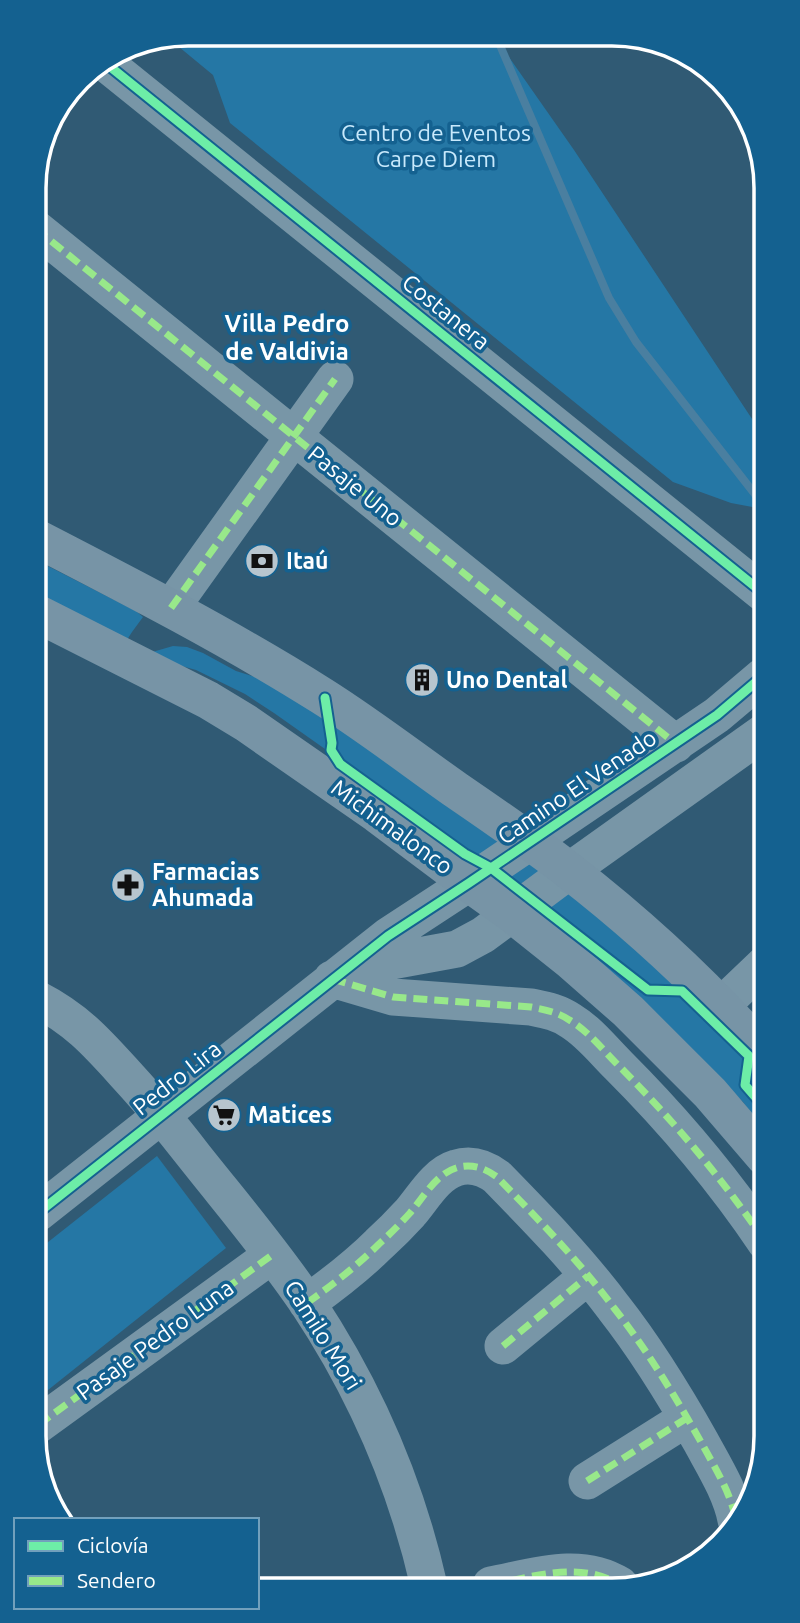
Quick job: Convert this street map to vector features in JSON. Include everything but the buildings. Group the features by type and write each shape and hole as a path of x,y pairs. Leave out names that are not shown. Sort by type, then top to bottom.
{"main road":[{"path":"46,543 226,638 325,698 530,842 630,921 721,1006 754,1042"},
{"name":"Michimalonco","path":"46,618 208,700 246,723 377,814 511,913 571,961 636,1019 710,1093 754,1144"}],"street":[{"name":"Costanera","path":"111,68 755,586"},
{"name":"Pasaje Uno","path":"46,237 676,744"},
{"path":"171,608 335,379"},
{"name":"Camino El Venado","path":"336,976 398,929 676,744 733,703 755,684"},
{"path":"336,976 397,960 457,949 483,935 755,739"},
{"path":"721,1006 754,974"},
{"path":"336,976 393,997 531,1007 552,1011 573,1022 628,1075 671,1122 754,1226"},
{"name":"Pedro Lira","path":"46,1207 336,976"},
{"name":"Camilo Mori","path":"46,1004 89,1034 162,1114 307,1303 375,1423 408,1508 427,1578"},
{"path":"307,1303 365,1257 446,1173 467,1166 488,1171 497,1177 562,1245 614,1307 687,1418 734,1510"},
{"name":"Pasaje Pedro Luna","path":"46,1418 272,1255"},
{"path":"503,1346 588,1276"},
{"path":"587,1481 687,1418"},
{"path":"534,1578 570,1572 597,1574 605,1578"}],"green space":[{"name":"Centro de Eventos Carpe Diem","path":"178,46 501,46 574,150 755,423 755,507 731,503 673,482 230,123 213,75"},
{"path":"46,565 143,617 123,646 46,605"},
{"path":"173,646 187,647 236,671 275,683 474,815 671,972 754,1062 754,1117 743,1102 671,1033 444,833 245,694 196,670 142,655"},
{"path":"157,1156 226,1248 46,1392 46,1244"}],"waterway":[{"path":"500,46 609,298 636,342 755,494"}],"marked path":[{"path":"46,237 676,744"},
{"path":"171,608 335,379"},
{"path":"332,979 393,997 531,1007 566,1018 584,1030 677,1128 715,1173 754,1227"},
{"path":"307,1303 371,1252 442,1175 467,1166 488,1171 497,1177 572,1257 638,1340 671,1390 711,1461 734,1510"},
{"path":"46,1419 272,1255"},
{"path":"503,1346 588,1276"},
{"path":"587,1481 687,1418"},
{"path":"525,1578 573,1572 607,1578"}],"cycle path":[{"path":"111,68 755,586"},
{"path":"46,1207 388,936 717,715 755,683"},
{"path":"325,698 331,750 340,764 465,854 491,868 648,990 682,991 749,1056 745,1085 754,1096"}],"place":[{"name":"Itaú","path":"262,561"},
{"name":"Uno Dental","path":"422,680"},
{"name":"Farmacias Ahumada","path":"128,885"},
{"name":"Matices","path":"224,1115"}],"district":[{"name":"Villa Pedro de Valdivia","path":"287,338"}]}
